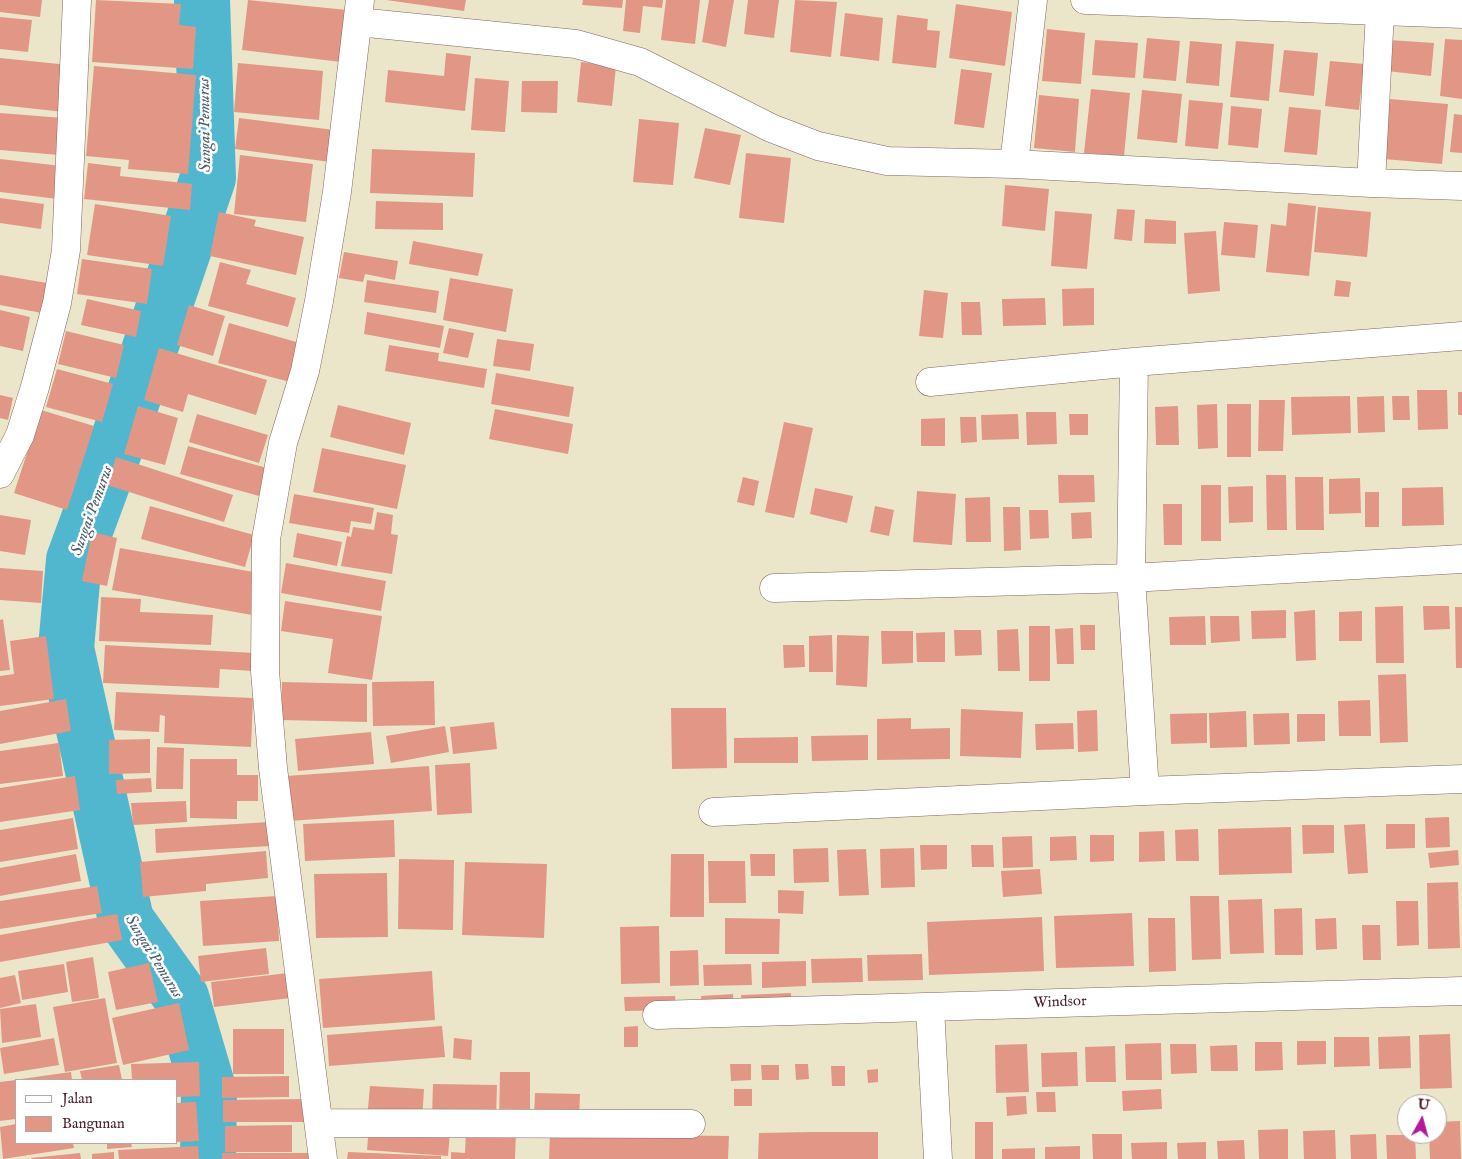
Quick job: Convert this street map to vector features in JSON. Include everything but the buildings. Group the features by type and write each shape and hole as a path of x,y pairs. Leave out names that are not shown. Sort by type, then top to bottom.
{"street":[{"path":"0,474 20,435 35,387 57,303 66,250 77,0"},
{"path":"1014,164 1033,0"},
{"path":"1085,0 1462,14"},
{"path":"323,1159 320,1123 286,882 265,671 266,539 283,444 305,371 319,301 337,192 359,11 576,44 640,62 771,128 818,146 887,161 1014,164 1462,186"},
{"path":"1371,183 1380,12"},
{"path":"930,382 1134,362 1462,336"},
{"path":"1134,362 1131,578 1145,791"},
{"path":"774,588 1131,578 1462,560"},
{"path":"713,812 1145,791 1462,779"},
{"name":"Windsor","path":"657,1015 1462,991"},
{"path":"930,1007 938,1159"},
{"path":"320,1123 691,1124"}],"waterway":[{"name":"Sungai Pemurus","path":"202,0 208,178 124,424 74,560 66,648 126,920 181,997 209,1092 208,1159"}]}
